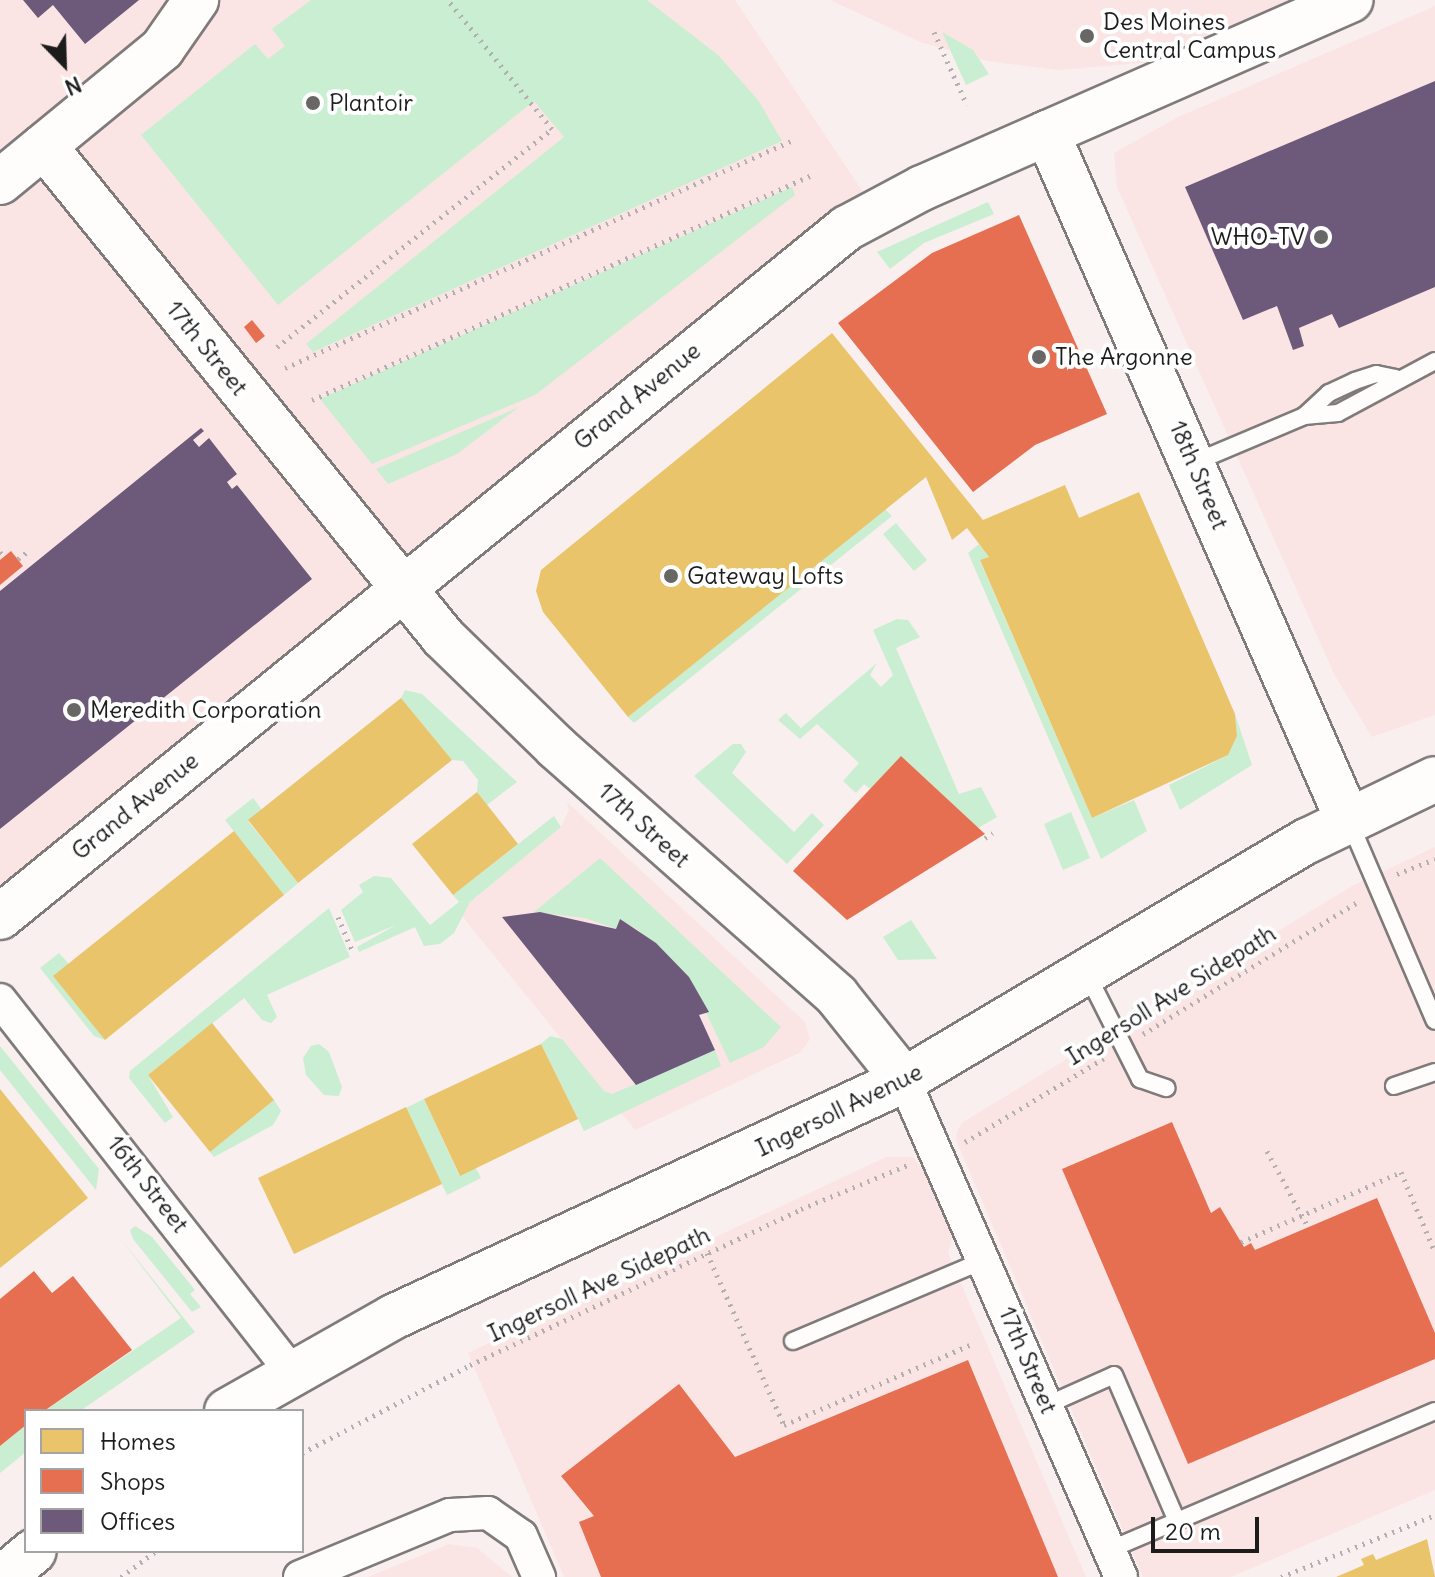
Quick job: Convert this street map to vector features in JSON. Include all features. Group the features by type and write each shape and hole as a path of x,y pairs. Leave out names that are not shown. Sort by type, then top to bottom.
{"main road":[{"path":"0,182 162,49 196,0"},
{"name":"Grand Avenue","path":"0,917 828,242 875,210 1351,0"},
{"name":"18th Street","path":"1047,133 1347,818"},
{"name":"17th Street","path":"44,146 402,588 473,668 540,732 837,996 904,1080"},
{"name":"Ingersoll Avenue","path":"230,1409 393,1317 904,1080 1347,818 1435,779"},
{"path":"3,1577 32,1553"}],"street":[{"name":"16th Street","path":"0,1000 292,1372"},
{"name":"17th Street","path":"904,1080 1115,1564"},
{"path":"300,1577 450,1515 488,1513 521,1536 539,1577"}],"lane":[{"path":"1193,463 1304,416 1329,393 1355,381 1376,374 1396,378 1435,361"},
{"path":"1347,818 1435,1021"},
{"path":"1086,973 1140,1079 1166,1088"},
{"path":"1394,1086 1435,1072"},
{"path":"793,1341 985,1260"},
{"path":"1047,1405 1114,1375 1177,1521"},
{"path":"1115,1564 1177,1521 1435,1411"}],"path":[{"path":"277,347 552,129 448,0"},
{"path":"934,32 967,105"},
{"path":"285,368 791,141"},
{"path":"312,400 812,175"},
{"path":"18,559 27,552"},
{"path":"985,838 993,833"},
{"path":"1399,873 1435,859"},
{"name":"Ingersoll Ave Sidepath","path":"958,1145 1361,899"},
{"path":"338,917 352,950"},
{"path":"1267,1151 1307,1225"},
{"name":"Ingersoll Ave Sidepath","path":"304,1452 456,1371 707,1253 918,1161"},
{"path":"1241,1242 1401,1172 1435,1252"},
{"path":"707,1253 784,1425 970,1345"},
{"path":"1281,1577 1435,1515"},
{"path":"121,1577 153,1553"}],"shaded area":[{"name":"Meredith Corporation","path":"0,0 735,0 875,210 0,917"},
{"name":"Des Moines Central Campus","path":"830,0 1351,0 1222,56 1058,70 987,61 920,42"},
{"path":"1435,6 1435,715 1372,737 1335,676 1117,187 1114,153 1178,117"},
{"path":"567,802 805,1022 810,1039 801,1052 635,1130 462,916 470,902 561,827 569,810"},
{"path":"1435,847 1435,1490 1231,1577 1143,1577 956,1140 957,1131 963,1122 1352,886"},
{"path":"886,1157 913,1157 930,1179 953,1235 948,1253 1086,1577 564,1577 468,1353"},
{"path":"449,1544 477,1548 512,1577 368,1577"}],"green space":[{"path":"311,0 647,0 718,55 758,100 782,141 313,352 306,344 564,137 534,101 278,305 141,135 255,44 268,59 285,46 272,29"},
{"path":"942,32 973,50 989,74 966,85"},
{"path":"792,187 795,195 535,395 372,464 320,399"},
{"path":"988,202 994,214 924,243 890,269 877,252"},
{"path":"519,407 457,454 388,484 376,469"},
{"path":"885,509 892,516 634,723 628,717"},
{"path":"896,523 927,560 914,571 883,534"},
{"path":"979,544 989,557 980,561 1092,818 1134,800 1147,831 1101,859 968,553"},
{"path":"897,619 908,620 920,637 896,648 959,794 981,787 997,817 978,828 901,756 870,789 864,784 856,793 843,781 859,763 817,724 800,739 778,720 786,713 801,728 877,663 870,675 881,687 893,675 873,630"},
{"path":"405,690 422,694 517,782 487,805 477,792 478,780 463,761 452,760 401,698"},
{"path":"1235,714 1252,765 1180,810 1169,785 1228,755 1237,736"},
{"path":"733,744 741,744 746,752 732,773 794,832 812,813 824,825 787,864 694,776"},
{"path":"253,798 262,810 248,821 298,883 284,895 225,820"},
{"path":"1071,812 1090,858 1063,870 1044,824"},
{"path":"554,816 561,827 470,902 454,933 440,944 424,946 415,927 359,952 357,947 396,925 355,942 341,910 363,892 359,885 374,876 391,878 430,925 459,902 453,895"},
{"path":"600,858 781,1027 764,1047 730,1063 689,977 637,929 620,920 616,929 585,918 534,912"},
{"path":"329,908 350,957 267,995 277,1017 271,1023 262,1020 244,998 148,1075 173,1117 165,1123 129,1078 130,1071"},
{"path":"911,920 937,959 898,960 883,937"},
{"path":"59,953 69,964 54,976 105,1040 94,1036 40,968"},
{"path":"550,1036 562,1039 604,1091 612,1094 715,1050 721,1066 584,1131 541,1044"},
{"path":"319,1044 329,1052 342,1087 339,1096 324,1095 306,1075 303,1058 311,1046"},
{"path":"0,1046 99,1169 96,1190 0,1070"},
{"path":"424,1099 459,1175 476,1168 481,1178 447,1195 406,1108"},
{"path":"274,1100 281,1111 273,1125 214,1157 210,1152"},
{"path":"135,1226 152,1237 195,1290 190,1294 201,1307 192,1312 133,1239 130,1230"},
{"path":"120,1238 195,1332 83,1409 47,1409 181,1318"},
{"path":"24,1427 24,1454 0,1473 0,1446"}],"building: Homes":[{"name":"Gateway Lofts","path":"832,333 983,520 1065,485 1079,518 1139,492 1235,714 1237,736 1228,755 1092,818 980,560 989,557 967,528 952,540 926,477 628,717 543,612 536,591 541,570"},
{"path":"401,698 452,760 298,883 248,820"},
{"path":"477,792 518,844 453,895 412,844"},
{"path":"234,831 284,895 105,1040 53,976"},
{"path":"212,1023 274,1100 210,1152 148,1075"},
{"path":"541,1044 578,1119 460,1176 424,1099"},
{"path":"0,1089 88,1198 0,1268"},
{"path":"406,1107 442,1184 294,1254 258,1178"},
{"path":"1427,1539 1435,1577 1336,1577 1364,1565 1361,1559 1373,1554 1376,1560"}],"building: Shops":[{"path":"1019,215 1107,414 1035,445 973,492 838,323 932,253"},
{"path":"252,320 265,336 256,343 244,327"},
{"path":"11,551 23,566 0,585 0,560"},
{"path":"901,756 985,834 847,920 793,871"},
{"path":"1172,1122 1211,1213 1220,1207 1244,1247 1251,1243 1255,1250 1377,1198 1435,1333 1435,1359 1188,1464 1062,1169"},
{"path":"34,1271 52,1293 73,1276 132,1350 47,1409 24,1409 24,1427 0,1446 0,1299"},
{"path":"968,1360 1058,1577 601,1577 579,1522 594,1516 561,1476 679,1384 735,1457"}],"building: Offices":[{"path":"23,0 139,0 85,44 53,5 38,18"},
{"name":"WHO-TV","path":"1435,81 1435,287 1339,328 1332,314 1299,328 1304,346 1293,350 1277,306 1243,320 1185,187"},
{"name":"Meredith Corporation","path":"201,428 204,431 193,440 199,447 209,438 237,474 227,482 232,489 237,485 312,579 0,829 0,591"},
{"path":"540,912 616,929 620,919 656,943 689,977 709,1012 699,1015 715,1050 636,1085 502,917"}],"place":[{"name":"Des Moines Central Campus","path":"1087,36"},
{"name":"Plantoir","path":"313,103"},
{"name":"WHO-TV","path":"1321,237"},
{"name":"The Argonne","path":"1039,357"},
{"name":"Gateway Lofts","path":"671,576"},
{"name":"Meredith Corporation","path":"74,710"}]}
